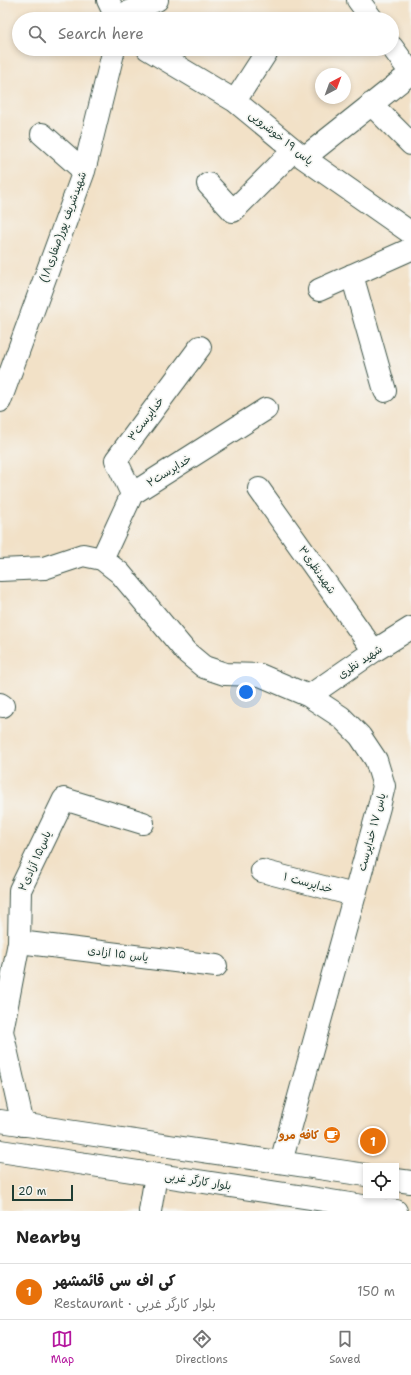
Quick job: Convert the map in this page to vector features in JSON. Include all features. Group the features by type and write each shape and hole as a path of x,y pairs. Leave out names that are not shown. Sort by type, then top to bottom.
{"street":[{"path":"114,12 157,0"},
{"path":"358,0 367,12"},
{"name":"شهیدشریف پور(صفاری۱۸)","path":"0,401 84,171 112,56"},
{"name":"یاس ۱۹ خوشرویی","path":"160,56 235,101 299,154 411,233"},
{"path":"235,101 264,56"},
{"path":"208,184 233,211 299,154 371,104 411,73 399,56"},
{"path":"371,104 411,144"},
{"path":"42,134 84,171"},
{"path":"318,290 411,249"},
{"path":"352,275 385,391"},
{"name":"خداپرست۳","path":"132,494 116,460 200,347"},
{"name":"خداپرست۲","path":"132,494 266,409"},
{"name":"شهیدنظری۳","path":"259,489 374,651"},
{"path":"102,559 132,494"},
{"name":"یاس ۱۷ خداپرست","path":"0,570 44,568 83,555 102,559 120,573 186,652 204,667 225,674 260,675 309,696 341,717 360,736 376,760 384,786 281,1162"},
{"name":"شهید نظری","path":"309,696 374,651 411,628"},
{"name":"یاس۱۵ آزادی۲","path":"23,1125 2,1031 20,942 20,890 64,799 143,823"},
{"name":"خداپرست ۱","path":"262,871 354,896"},
{"name":"یاس ۱۵ ازادی","path":"20,942 216,966"},
{"path":"0,1121 363,1175"},
{"name":"بلوار کارگر غربی","path":"0,1151 396,1211"},
{"path":"150,1211 156,1175"},
{"path":"399,1180 411,1182"}],"place":[{"name":"کافه مرو","path":"332,1135"},
{"name":"کی اف سی قائمشهر","path":"373,1141"}]}
